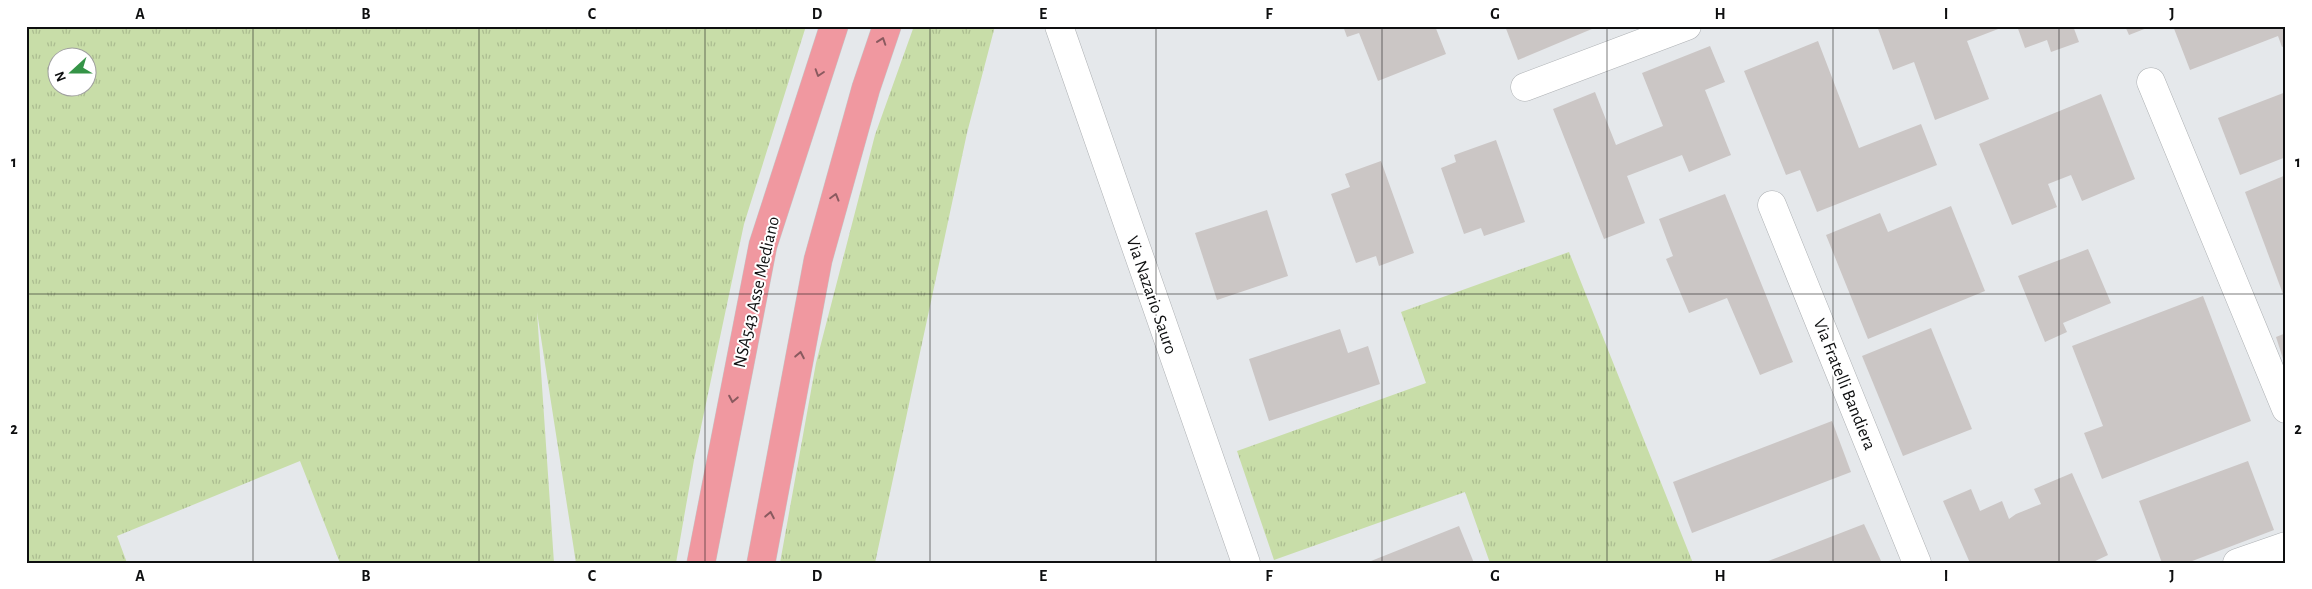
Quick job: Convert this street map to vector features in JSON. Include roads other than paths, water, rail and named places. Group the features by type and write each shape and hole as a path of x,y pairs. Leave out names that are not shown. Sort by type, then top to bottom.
{"highway":[{"name":"NSA543 Asse Mediano","path":"701,563 763,245 834,26"},
{"path":"761,563 818,260 866,88 887,26"}],"street":[{"name":"Via Nazario Sauro","path":"1059,26 1246,563"},
{"path":"1525,87 1687,26"},
{"path":"2151,82 2286,409"},
{"name":"Via Fratelli Bandiera","path":"1772,205 1917,563"},
{"path":"2237,563 2286,546"}]}
